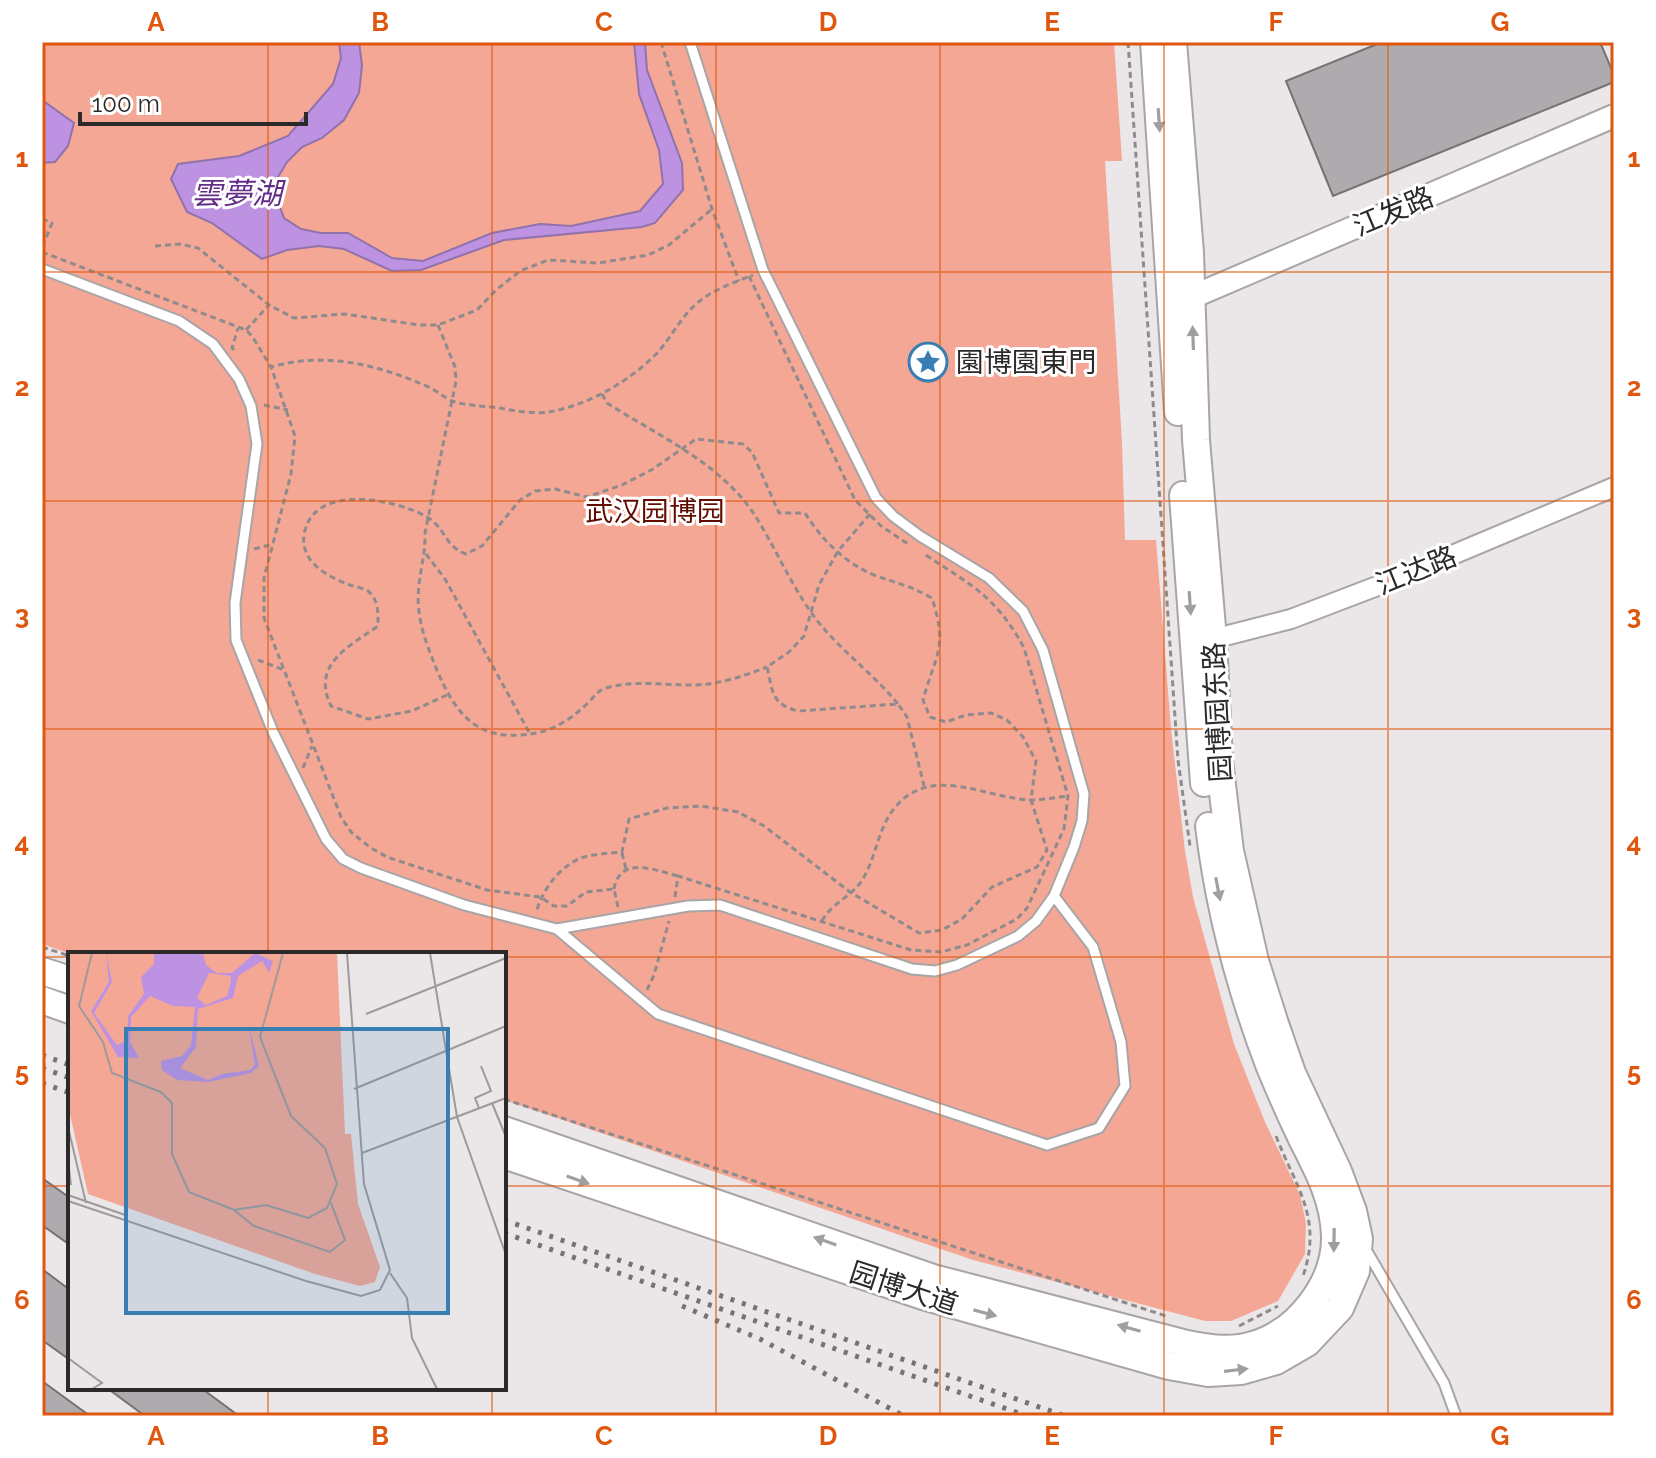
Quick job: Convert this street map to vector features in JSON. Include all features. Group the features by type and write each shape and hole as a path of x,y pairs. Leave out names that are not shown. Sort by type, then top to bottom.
{"main road":[{"name":"园博园东路","path":"1154,42 1196,440 1213,639 1222,795 1230,851 1247,931 1267,999 1292,1073 1353,1211 1359,1239 1356,1271 1340,1308 1307,1343"},
{"name":"园博园东路","path":"1173,42 1199,746 1216,884 1234,959 1269,1065 1323,1179 1335,1236 1333,1263 1324,1283 1308,1308 1284,1329"},
{"path":"42,971 68,979"},
{"path":"42,1000 68,1009"},
{"name":"园博大道","path":"506,1131 933,1278 1187,1344 1216,1349 1253,1345 1284,1329"},
{"name":"园博大道","path":"506,1156 923,1296 1169,1366 1208,1373 1241,1371 1276,1361 1307,1343"}],"street":[{"name":"江发路","path":"1181,302 1614,116"},
{"name":"江达路","path":"1213,639 1291,619 1393,580 1614,487"}],"lane":[{"path":"42,269 179,321 213,344 239,379 251,406 257,444 235,603 236,640 273,732 326,839 343,859 464,905 557,929 674,908 720,905 912,969 935,971 957,965 1018,936 1036,921 1054,896 1082,821 1084,794 1043,650 1023,611 989,578 920,536 893,516 876,498 848,447 763,270 690,42"},
{"path":"557,929 658,1014 1047,1145 1099,1128 1125,1086 1121,1042 1093,947 1054,896"},
{"path":"1358,1252 1368,1253 1444,1383 1456,1416"}],"path":[{"path":"661,42 712,209 739,281"},
{"path":"1128,42 1178,760 1191,857"},
{"path":"155,246 180,244 198,248 269,305 294,318 345,314 438,325 477,310 520,271 548,260 598,263 648,255 669,245 712,209"},
{"path":"42,219 52,223 42,248"},
{"path":"614,889 586,892 567,906 554,906 540,897 487,890 387,857 351,832 341,817 264,618 262,596 291,474 295,436 271,367 318,358 356,363 389,371 435,390 452,401 547,412 602,394 652,359 695,305 716,291 763,270"},
{"path":"749,276 855,500 869,515 907,543"},
{"path":"246,330 269,305"},
{"path":"438,325 455,367 456,381 425,533 426,554 418,584 419,610 425,641 447,695 463,718 477,726 496,733 530,734 561,726 601,689 625,683 694,685 732,680 767,667 789,652 804,636 819,585 838,551 869,515 882,505"},
{"path":"238,328 232,348 239,357"},
{"path":"602,394 607,403 708,467 729,485 752,512 824,629 884,686 907,717 924,786"},
{"path":"262,404 288,410"},
{"path":"447,695 412,711 368,719 331,706 323,691 325,672 341,653 378,626 378,608 368,592 321,572 307,554 304,535 312,515 333,502 352,497 379,502 428,517 440,528 453,549 466,554 482,546 520,500 535,491 555,489 587,497 622,485 653,469 696,439 743,444 752,452 779,513 805,513 819,535 838,551 873,574 909,585 932,598 941,625 940,653 923,700 930,717 946,722 966,715 991,713 1007,720 1023,737 1036,761 1031,800 1047,850 1037,867 992,887 962,919 942,930 919,933 850,892 764,826 738,812 701,806 667,808 629,819 622,852 626,869"},
{"path":"252,549 273,544"},
{"path":"631,905 617,907 616,879 626,869 641,866 911,950 941,952 979,939 1017,919 1027,908 1064,829 1068,796 1024,648 1003,612 985,594 920,552"},
{"path":"426,554 445,579 530,734"},
{"path":"253,648 258,662 284,670"},
{"path":"767,667 775,700 798,711 898,704"},
{"path":"303,768 312,746"},
{"path":"822,922 828,911 861,882 882,827 898,803 924,786 963,786 1031,800 1084,794"},
{"path":"540,897 562,871 583,858 622,852"},
{"path":"373,861 387,857"},
{"path":"641,1000 654,975 674,908 678,876"},
{"path":"42,947 68,955"},
{"path":"506,1100 1174,1318"},
{"path":"1275,1131 1310,1217 1310,1255 1301,1281"},
{"path":"1235,1328 1286,1302"}],"green space":[{"name":"武汉园博园","path":"42,42 1114,42 1122,161 1105,161 1125,540 1156,540 1171,729 1193,897 1234,1044 1265,1122 1300,1195 1306,1223 1305,1254 1278,1301 1231,1321 1205,1321 973,1260 506,1101 506,952 68,953 42,944"}],"water":[{"name":"雲夢湖","path":"339,42 359,42 362,65 359,93 344,120 322,138 302,147 278,177 277,199 284,218 301,229 348,233 392,258 423,261 492,233 540,224 571,226 640,211 663,184 659,150 639,94 634,42 645,42 647,70 682,163 683,190 655,223 642,227 504,240 421,270 392,271 344,249 319,246 287,250 262,259 212,223 187,212 171,179 178,164 239,156 288,136 333,84 341,58"},
{"path":"42,100 74,123 68,146 55,162 42,163"}],"building":[{"path":"1382,42 1600,42 1614,82 1333,196 1286,81"},
{"path":"42,1178 68,1197 68,1244 42,1225"},
{"path":"42,1269 68,1288 68,1359 42,1340"},
{"path":"42,1381 90,1416 42,1416"},
{"path":"110,1390 204,1390 239,1416 145,1416"}],"railway":[{"path":"42,1055 68,1064"},
{"path":"42,1068 68,1077"},
{"path":"42,1083 68,1092"},
{"path":"506,1221 1065,1416"},
{"path":"506,1234 1027,1416"},
{"path":"682,1306 760,1339 904,1416"}],"place":[{"name":"園博園東門","path":"928,362"}]}
